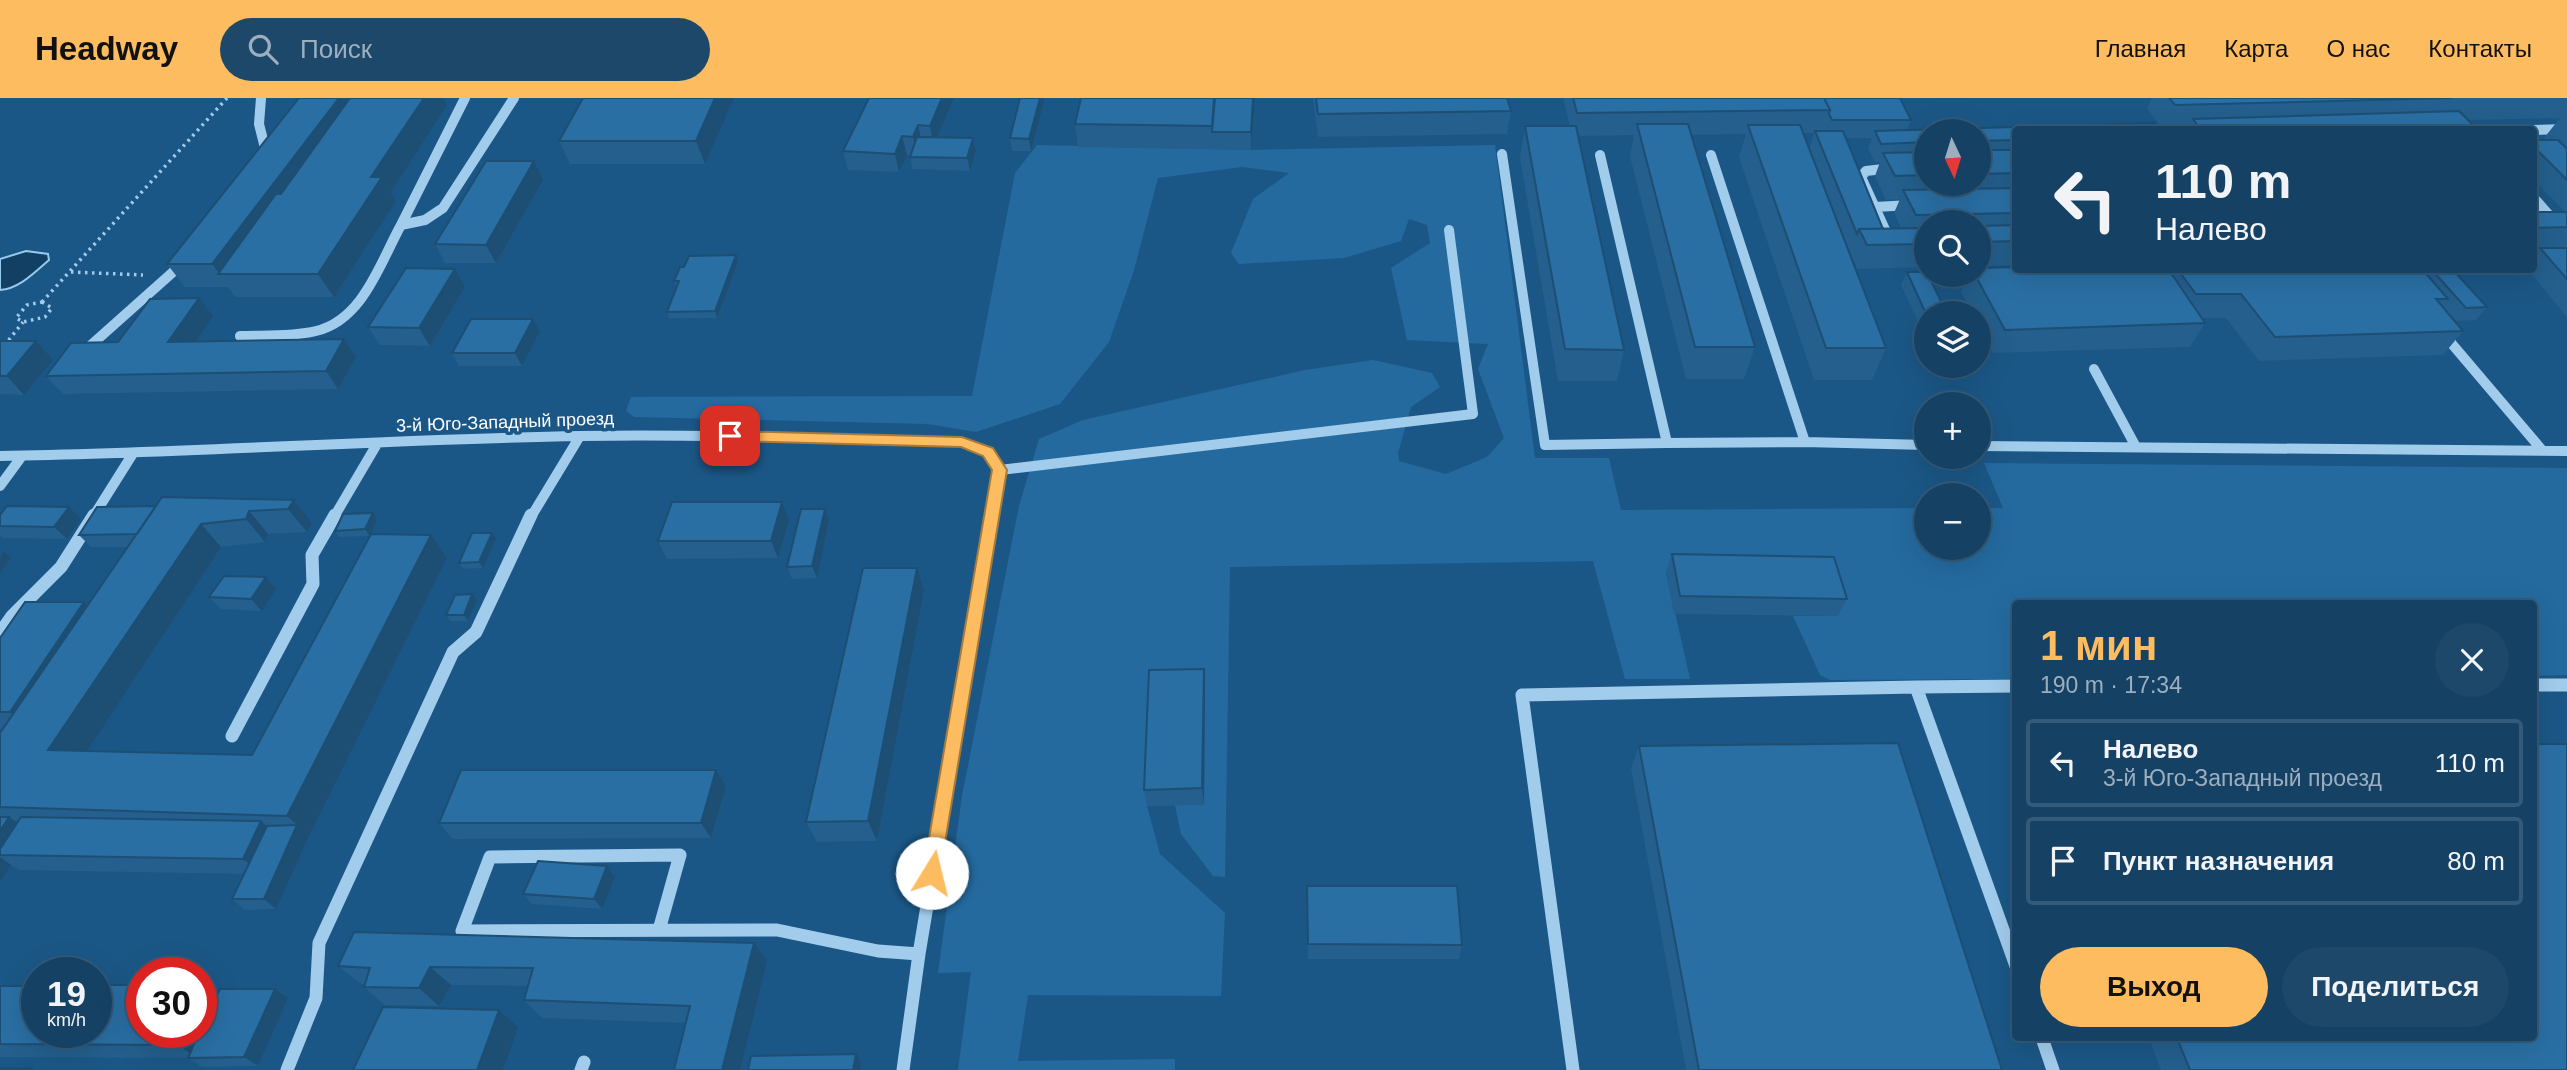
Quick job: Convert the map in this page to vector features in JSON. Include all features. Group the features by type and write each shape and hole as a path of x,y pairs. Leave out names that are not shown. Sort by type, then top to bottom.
{"street":[{"path":"257,163 266,152 260,124 261,98"},
{"path":"240,336 306,332 337,324 355,306 401,225 466,98"},
{"path":"401,225 425,220 443,208 513,98"},
{"path":"2537,130 2567,129"},
{"path":"1600,155 1667,443 1914,445"},
{"path":"1711,155 1805,442"},
{"path":"1898,243 1888,236 1861,177 1866,171 1903,168"},
{"path":"2537,201 2556,223 2537,228"},
{"path":"1875,206 1926,205"},
{"path":"903,1070 919,954 1000,470 1473,414 1449,230"},
{"path":"90,345 169,275 190,250"},
{"path":"2094,369 2136,447"},
{"path":"287,1070 316,998 319,943 453,652 476,632 532,514 580,436"},
{"name":"3-й Юго-Западный проезд","path":"0,456 132,455 580,436 730,436 962,442 988,452 1000,470"},
{"path":"232,736 313,584 312,555 377,444"},
{"path":"1991,446 2567,451"},
{"path":"0,633 12,616 61,567 132,455"},
{"path":"0,486 22,456"},
{"path":"2537,685 2567,685"},
{"path":"1573,1070 1522,695 2012,686"},
{"path":"1916,687 2012,955"},
{"path":"659,930 680,855 490,857 462,932 778,930 878,951 919,954"}],"lane":[{"path":"1502,155 1545,445 1667,443"},
{"path":"2441,320 2452,344 2542,450"},
{"path":"2043,1041 2053,1070"}],"path":[{"path":"43,302 227,98"},
{"path":"70,272 169,275"},
{"path":"0,351 23,323 38,320 50,313 51,305 43,302 27,305 16,318 23,323"}],"shaded area":[{"path":"1037,145 1251,150 1495,145 1535,458 1609,458 1621,510 1914,508 1914,560 1991,560 1991,508 2003,508 1987,469 1991,469 1991,463 2567,468 2567,675 2537,676 2537,600 2012,600 2012,679 1830,680 1820,675 1793,616 1838,616 1666,573 1690,679 1625,679 1593,561 1230,567 1225,877 1213,876 1181,834 1175,805 1147,806 1160,854 1225,913 1221,996 1028,995 1018,1061 1175,1059 1175,1070 958,1070 971,972 938,973 962,796 1019,506 1039,439 1083,420 1305,370 1373,360 1432,373 1440,387 1411,407 1398,453 1399,461 1446,474 1487,457 1504,438 1478,369 1488,344 1407,340 1391,268 1430,243 1427,225 1409,219 1401,241 1344,258 1239,264 1231,253 1253,199 1289,173 1242,167 1158,178 1134,270 1109,342 1060,404 976,432 928,424 634,417 626,411 631,397 972,396 1015,173"},
{"path":"26,251 48,254 49,260 20,283 0,290 0,259"}],"building":[{"path":"299,98 339,98 212,264 167,264"},
{"path":"350,98 424,98 371,177 382,177 318,274 218,274 276,194 281,194"},
{"path":"583,98 715,98 696,141 559,141"},
{"path":"869,98 942,98 930,126 918,125 913,137 902,136 895,154 843,151"},
{"path":"1020,98 1040,98 1029,139 1010,138"},
{"path":"1081,98 1214,98 1212,126 1075,124"},
{"path":"1215,98 1253,98 1251,132 1212,132"},
{"path":"1316,98 1507,98 1511,111 1318,114"},
{"path":"1573,98 1824,98 1830,110 1577,113"},
{"path":"1824,98 1900,98 1911,120 1832,120"},
{"path":"2169,98 2452,98 2175,105"},
{"path":"2459,111 2474,126 2198,126 2193,119"},
{"path":"2155,123 2157,126 2050,126"},
{"path":"1637,124 1688,124 1755,347 1695,347"},
{"path":"1748,125 1800,125 1886,348 1826,348"},
{"path":"1525,126 1576,126 1624,350 1565,349"},
{"path":"2012,127 2012,140 1992,141 1992,128"},
{"path":"1914,130 1914,143 1881,144 1875,131"},
{"path":"1815,131 1843,131 1883,229 1859,229 1857,234"},
{"path":"917,137 973,138 967,158 910,157"},
{"path":"2537,140 2558,140 2567,149 2567,180 2537,150"},
{"path":"1992,150 2012,150 2012,173 1992,174"},
{"path":"1914,152 1914,175 1895,176 1883,153"},
{"path":"486,161 534,161 486,245 435,244"},
{"path":"1992,188 2012,188 2012,213 1991,214 1991,210 1914,211 1903,190 1914,190 1914,196 1992,196"},
{"path":"2537,212 2567,212 2567,227 2537,228"},
{"path":"2012,225 2012,241 1991,242 1991,226"},
{"path":"1914,228 1914,244 1867,245 1859,229"},
{"path":"2540,248 2567,248 2567,279"},
{"path":"736,255 715,311 667,312 679,281 674,281 689,256"},
{"path":"2012,267 2012,273 2171,273 2205,323 2005,330 1982,287 1991,287 1991,268"},
{"path":"406,268 455,269 419,328 368,327"},
{"path":"1907,272 1914,272 1914,287 1934,287 1941,301 1920,301"},
{"path":"2180,273 2426,273 2448,299 2436,299 2463,331 2275,337 2241,294 2196,294"},
{"path":"2435,273 2456,273 2487,307 2466,308"},
{"path":"199,298 168,342 344,339 326,371 46,376 71,343 118,342 150,299"},
{"path":"471,319 533,319 515,353 452,353"},
{"path":"0,341 36,341 7,376 0,376"},
{"path":"162,497 294,500 288,509 249,511 246,519 201,524 48,750 252,755 371,534 431,535 287,816 0,807 0,733"},
{"path":"672,502 782,502 771,541 658,541"},
{"path":"7,506 69,507 54,527 0,526 0,515"},
{"path":"156,506 137,534 79,535 97,507"},
{"path":"801,509 825,509 812,566 787,567"},
{"path":"373,513 365,529 335,531 343,514"},
{"path":"472,533 492,533 479,562 459,563"},
{"path":"1672,554 1834,557 1847,599 1680,596"},
{"path":"863,568 917,568 868,821 806,822"},
{"path":"224,576 266,577 251,599 209,597"},
{"path":"472,594 464,615 446,615 455,595"},
{"path":"25,602 84,602 10,712 0,712 0,638"},
{"path":"1204,669 1202,788 1144,790 1149,670"},
{"path":"1898,743 2002,1070 1699,1070 1639,746"},
{"path":"2537,744 2567,744 2567,1070 2190,1070 2178,1041 2537,1041"},
{"path":"461,770 716,770 701,823 439,823"},
{"path":"0,817 9,817 0,831"},
{"path":"21,817 261,821 243,859 0,855 0,849"},
{"path":"297,825 264,899 232,899 267,826"},
{"path":"538,861 607,866 594,899 523,894"},
{"path":"1307,886 1457,886 1462,945 1308,944"},
{"path":"354,932 754,943 722,1070 674,1070 690,1006 524,1000 533,968 430,967 419,988 364,987 370,968 338,966"},
{"path":"112,985 126,985 126,1045 112,1045"},
{"path":"0,986 21,986 21,1044 0,1044"},
{"path":"220,989 275,989 244,1057 188,1058 192,1048 217,1048 217,995"},
{"path":"383,1007 499,1010 477,1070 353,1070"},
{"path":"856,1054 853,1070 748,1070 751,1056"},
{"path":"0,1068 32,1068 0,1070"}],"route":[{"path":"730,436 962,442 988,452 1000,470 932,873"}]}
